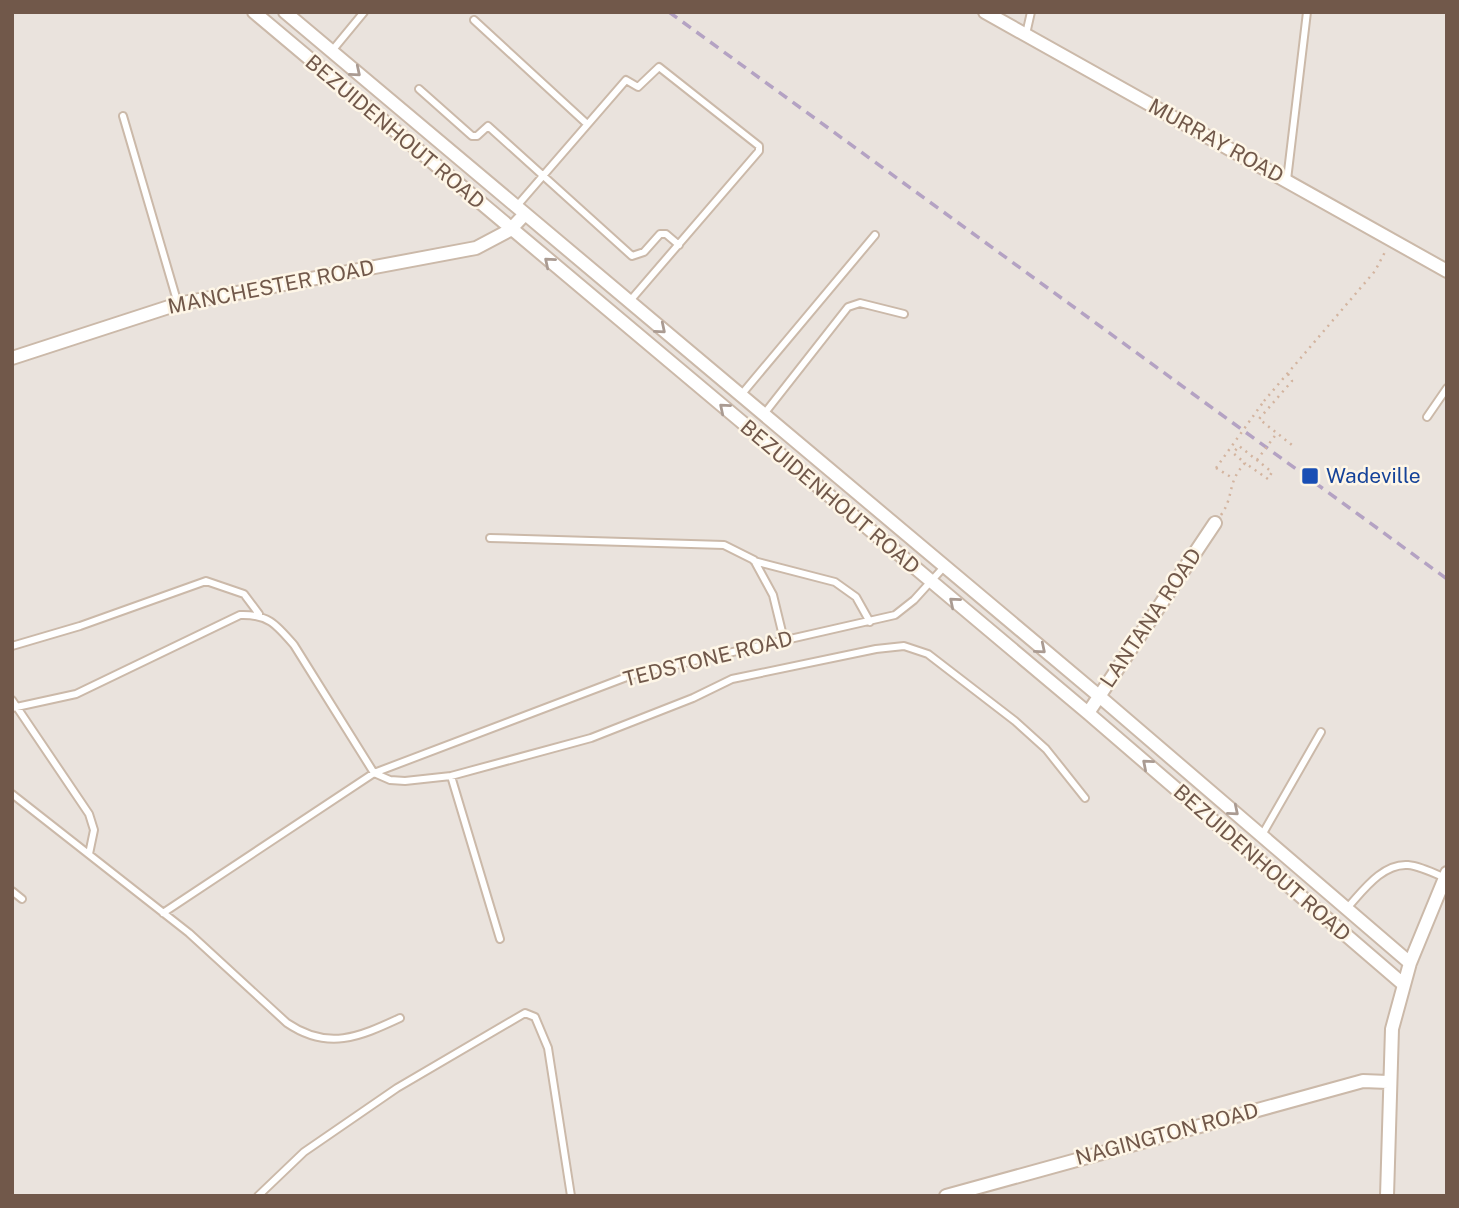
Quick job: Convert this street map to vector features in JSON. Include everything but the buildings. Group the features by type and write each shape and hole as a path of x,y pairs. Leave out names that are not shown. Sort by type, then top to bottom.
{"street":[{"name":"BEZUIDENHOUT ROAD","path":"254,12 510,230 1088,713 1403,984"},
{"name":"BEZUIDENHOUT ROAD","path":"285,12 943,568 1099,696 1410,962"},
{"name":"MURRAY ROAD","path":"985,12 1447,271"},
{"path":"324,71 334,54"},
{"name":"MANCHESTER ROAD","path":"12,358 178,304 476,248 510,230 521,210"},
{"path":"624,324 633,306"},
{"path":"754,433 764,417"},
{"name":"LANTANA ROAD","path":"1088,713 1215,523"},
{"path":"974,618 986,603"},
{"path":"1249,852 1262,835"},
{"path":"1387,1196 1388,1082 1392,1029 1410,962 1446,875"},
{"name":"NAGINGTON ROAD","path":"946,1196 1363,1081 1388,1082"}],"lane":[{"path":"334,54 364,12"},
{"path":"1026,35 1031,12"},
{"path":"1287,180 1307,12"},
{"path":"474,20 586,123"},
{"path":"521,210 542,177 626,80 638,87 659,67 759,146 759,151 679,245 633,306"},
{"path":"419,89 472,136 481,134 488,126 632,256 644,252 660,234 666,234 679,245"},
{"path":"123,116 178,304"},
{"path":"740,396 875,235"},
{"path":"764,417 848,307 860,303 904,314"},
{"path":"1427,417 1447,388"},
{"path":"490,538 724,545 754,560 835,582 856,597 870,622"},
{"path":"754,560 773,596 784,640"},
{"name":"TEDSTONE ROAD","path":"163,913 374,773 632,675 895,615 943,568"},
{"path":"12,646 80,626 206,581 244,594 259,614 279,627 293,645 374,773 390,780 405,781 451,776 591,738 693,698 732,679 876,649 904,646 928,654 1015,720 1046,749 1085,798"},
{"path":"89,854 94,830 89,814 13,705 76,694 240,615 259,614"},
{"path":"1262,835 1321,732"},
{"path":"451,776 500,939"},
{"path":"12,794 163,913 287,1023 304,1034 337,1040 362,1036 400,1018"},
{"path":"1347,908 1374,879 1402,866 1413,866 1446,875"},
{"path":"12,891 22,899"},
{"path":"258,1196 264,1187 304,1152 386,1095 525,1013 535,1017 548,1048 571,1196"}],"path":[{"path":"1232,477 1216,468 1264,401 1376,271 1391,239"},
{"path":"1288,374 1292,380 1259,419 1292,445"},
{"path":"1257,460 1277,433"},
{"path":"1239,446 1257,460 1272,472 1268,479 1233,453 1239,446"},
{"path":"1215,523 1228,504 1232,477 1245,463"}],"shaded area":[{"path":"12,12 1447,12 1447,1196 12,1196"}],"railway":[{"path":"669,12 1447,579"}],"place":[{"name":"Wadeville","path":"1310,476"}]}
